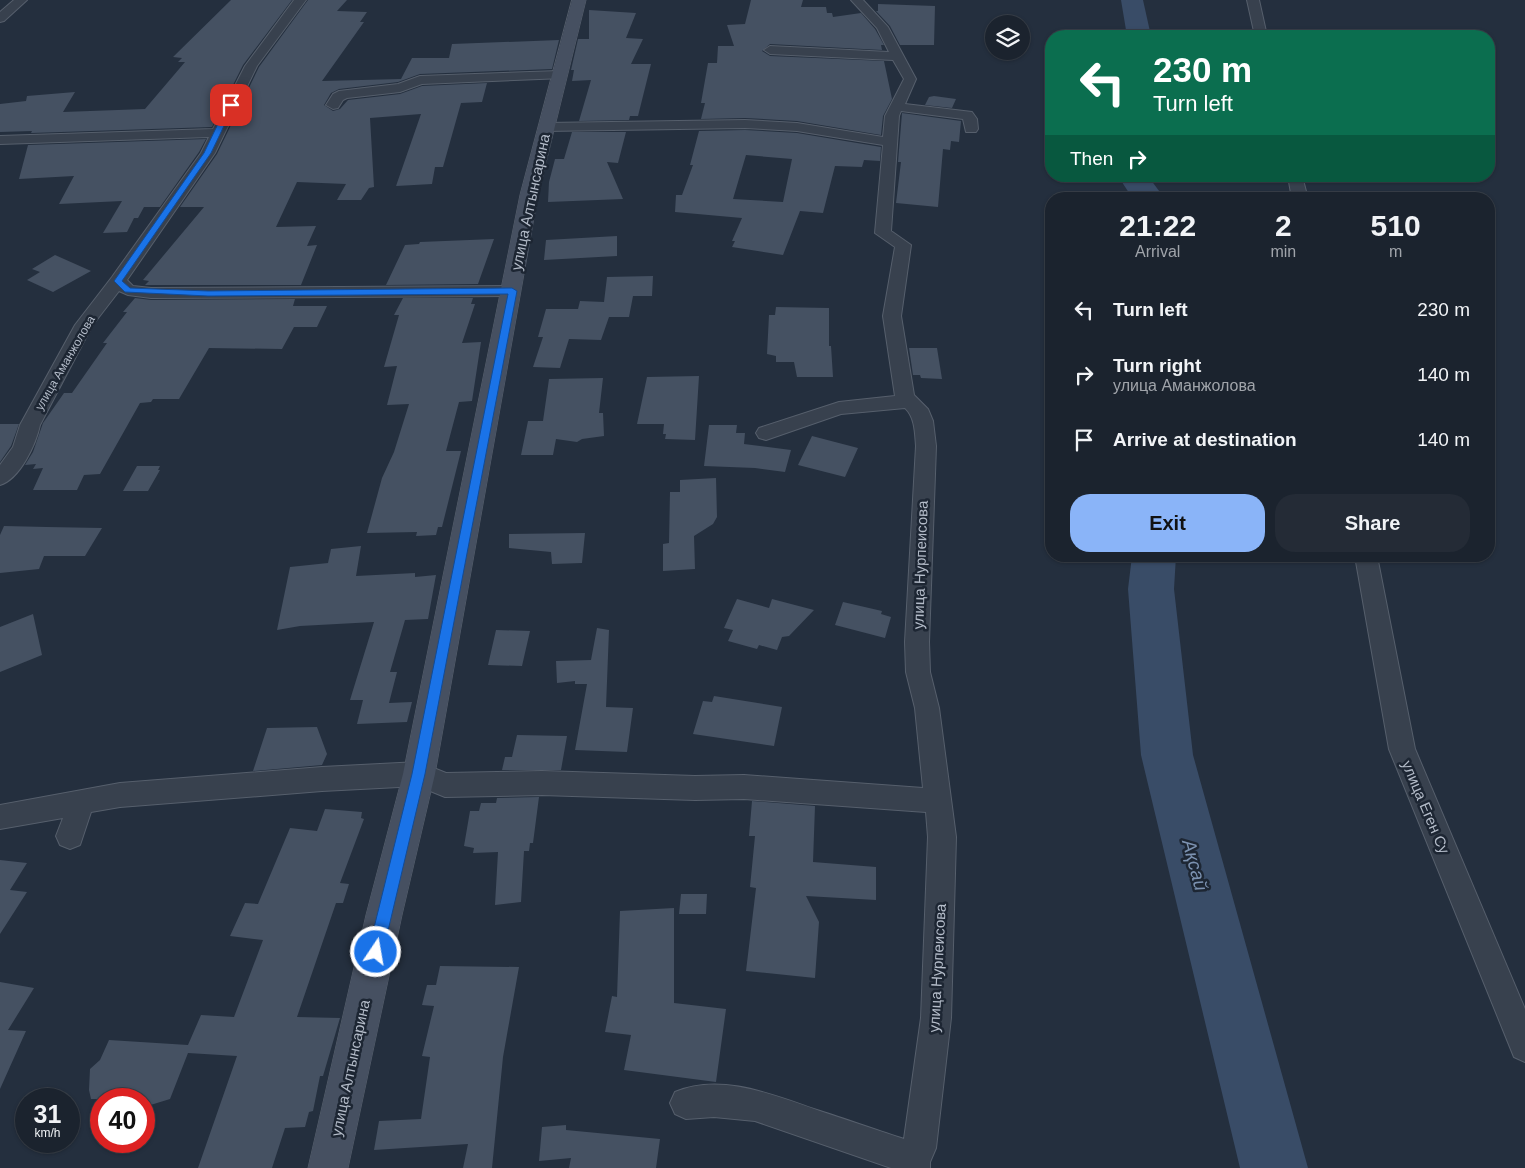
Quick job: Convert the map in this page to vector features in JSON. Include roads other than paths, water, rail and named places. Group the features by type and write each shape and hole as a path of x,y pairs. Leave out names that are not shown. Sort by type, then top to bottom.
{"street":[{"path":"0,18 21,0"},
{"name":"улица Аманжолова","path":"0,478 10,467 28,439 30,425 84,325 118,281 208,153 251,66 300,0"},
{"name":"улица Алтынсарина","path":"328,1168 384,915 419,774 527,205 579,0"},
{"name":"улица Нурпеисова","path":"857,0 882,27 910,79 892,116 883,233 903,245 892,316 905,397 918,409 923,421 926,446 917,642 918,672 927,708 942,837 936,1018 919,1148 913,1164"},
{"path":"1253,0 1260,30"},
{"path":"770,50 897,56"},
{"path":"333,105 338,97 344,94 400,88 420,80 559,75"},
{"path":"898,107 967,115 970,119 971,129"},
{"path":"546,127 745,124 827,130 890,142"},
{"path":"0,140 218,133"},
{"path":"118,281 128,290 152,293 512,291"},
{"path":"766,434 839,408 909,401"},
{"name":"улица Еген Су","path":"1367,562 1402,749 1525,1046"},
{"path":"3,820 120,795 419,774 445,785 542,783 695,788 744,787 910,800 938,800"},
{"path":"70,836 81,803"},
{"path":"686,1103 714,1101 755,1105 913,1164"}],"waterway":[{"name":"Ақсай","path":"1132,0 1136,30"},
{"name":"Ақсай","path":"1137,182 1143,192"},
{"name":"Ақсай","path":"1153,562 1151,589 1167,755 1274,1168"}]}
